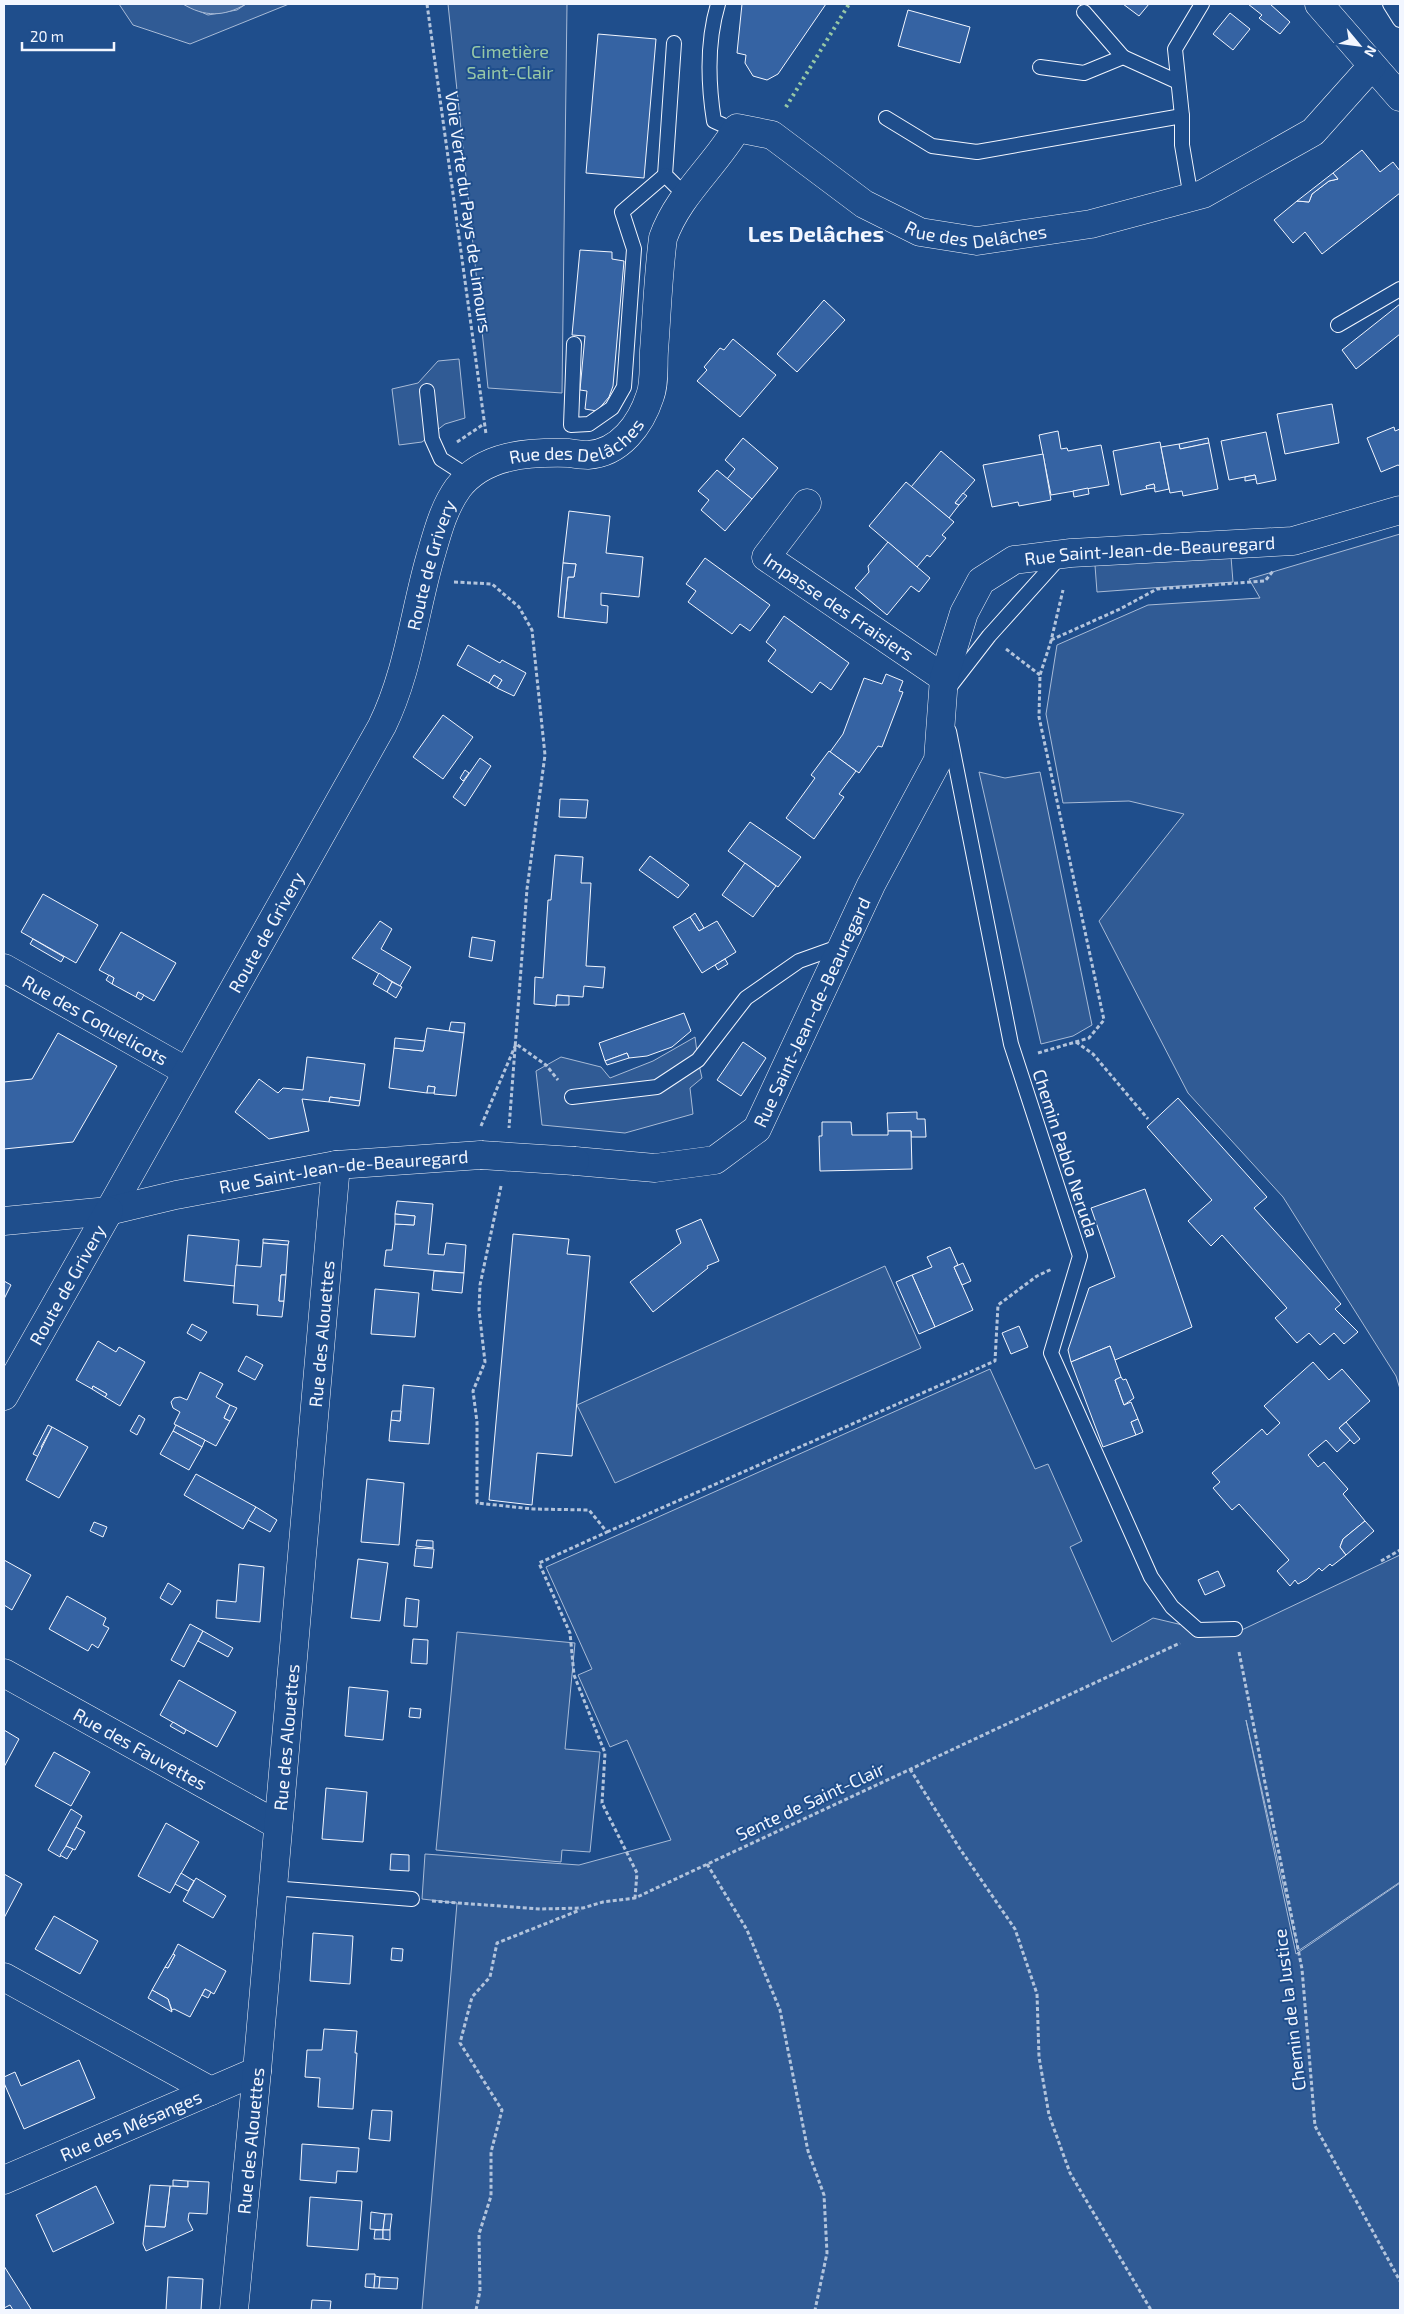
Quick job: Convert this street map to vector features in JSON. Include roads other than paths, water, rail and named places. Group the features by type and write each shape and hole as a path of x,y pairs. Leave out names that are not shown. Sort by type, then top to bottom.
{"street":[{"path":"1318,4 1400,97"},
{"name":"Rue des Delâches","path":"493,460 524,455 568,453 589,455 619,443 641,420 651,394 663,238 667,226 686,196 738,128 772,135 864,204 920,232 977,241 1092,224 1203,194 1313,132 1372,66"},
{"name":"Route de Grivery","path":"4,1396 390,710 406,660 426,573 440,524 450,500 468,477 493,460"},
{"name":"Impasse des Fraisiers","path":"807,504 766,557 944,692"},
{"name":"Rue Saint-Jean-de-Beauregard","path":"4,1222 109,1211 176,1195 336,1165 477,1155 655,1168 715,1160 757,1129 870,885 938,760 944,692 964,613 982,581 1014,560 1066,554 1294,541 1400,510"},
{"name":"Rue des Coquelicots","path":"4,968 186,1071"},
{"name":"Rue des Alouettes","path":"234,2310 257,2071 336,1165"},
{"name":"Rue des Fauvettes","path":"4,1673 278,1825"},
{"path":"4,1977 211,2091"},
{"name":"Rue des Mésanges","path":"4,2180 257,2071"}],"lane":[{"path":"718,4 713,20 708,88 714,121 736,131"},
{"path":"1191,198 1182,145 1182,116 1175,49 1202,4"},
{"path":"1390,4 1400,20"},
{"path":"1084,12 1123,57 1178,82"},
{"path":"574,344 571,425 589,424 612,408 624,387 634,249 622,212 665,175 674,43"},
{"path":"1040,67 1084,73 1123,57"},
{"path":"886,118 932,146 977,152 1182,116"},
{"path":"665,175 686,196"},
{"path":"1338,325 1400,288"},
{"path":"427,391 432,439 441,459 468,477"},
{"path":"944,692 989,636 1066,554"},
{"name":"Chemin Pablo Neruda","path":"944,692 1011,1044 1080,1256 1051,1353 1151,1577 1172,1607 1198,1630 1234,1629"},
{"path":"572,1097 657,1087 698,1060 746,998 799,962 844,944"},
{"path":"272,1888 412,1899"}],"district":[{"name":"Les Delâches","path":"816,233"}],"park label":[{"name":"Cimetière Saint-Clair","path":"510,61"}]}
